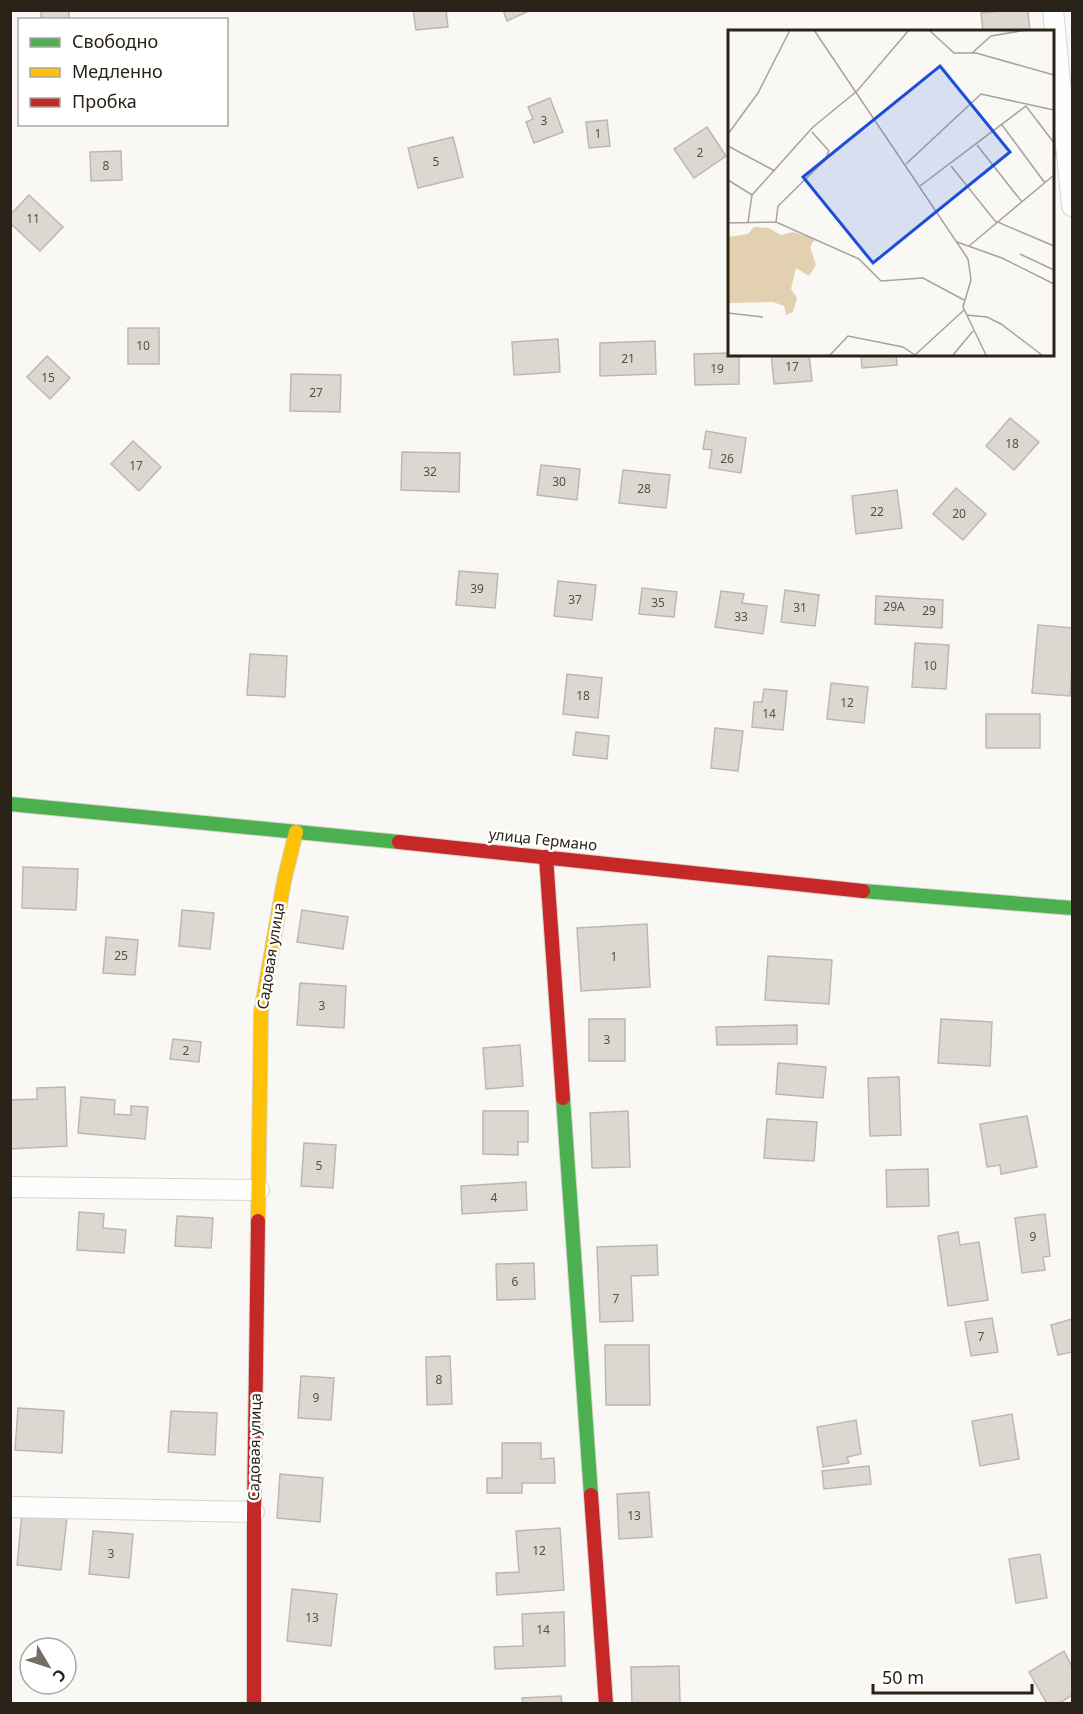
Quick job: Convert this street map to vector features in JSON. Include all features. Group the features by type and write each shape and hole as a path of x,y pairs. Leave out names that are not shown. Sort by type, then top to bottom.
{"street":[{"path":"1053,10 1072,206"},
{"name":"улица Германо","path":"10,804 856,890 1072,908"},
{"name":"Садовая улица","path":"254,1704 254,1512 261,1012 284,880 296,832"},
{"path":"546,857 606,1704"},
{"path":"10,1187 259,1190"},
{"path":"10,1507 254,1512"}],"building":[{"path":"41,10 69,10 69,18 41,18"},
{"path":"413,10 446,10 448,27 416,30"},
{"path":"503,10 531,10 507,21"},
{"path":"1028,10 1030,30 983,30 981,13"},
{"path":"550,98 563,132 534,143 526,122 533,119 528,107"},
{"path":"1053,104 1055,104 1062,154 1053,156"},
{"path":"607,120 610,146 589,148 586,122"},
{"path":"707,127 726,156 694,178 674,149"},
{"path":"453,137 463,177 418,188 408,148"},
{"path":"121,151 122,180 91,181 90,152"},
{"path":"29,195 63,227 40,251 10,223 10,215"},
{"path":"128,328 159,328 159,364 128,364"},
{"path":"558,339 560,372 514,375 512,342"},
{"path":"655,341 656,374 600,376 600,343"},
{"path":"728,353 728,356 739,356 739,384 695,385 694,354"},
{"path":"47,356 70,378 50,399 27,377"},
{"path":"771,356 809,356 812,381 774,384"},
{"path":"861,356 896,356 897,365 862,368"},
{"path":"291,374 341,375 340,412 290,411"},
{"path":"1010,418 1039,442 1014,470 986,446"},
{"path":"706,431 746,438 741,473 709,468 712,450 703,449"},
{"path":"133,441 161,467 139,491 111,464"},
{"path":"402,452 460,453 459,492 401,490"},
{"path":"541,465 580,469 577,500 537,495"},
{"path":"623,470 670,475 666,508 619,503"},
{"path":"956,488 986,514 963,540 933,514"},
{"path":"897,490 902,528 856,534 852,496"},
{"path":"459,571 498,574 495,608 456,605"},
{"path":"558,581 596,585 592,620 554,616"},
{"path":"642,588 677,592 674,617 639,614"},
{"path":"785,590 819,595 815,626 781,622"},
{"path":"721,591 744,594 742,603 767,606 763,634 715,627"},
{"path":"876,596 943,600 942,628 875,624"},
{"path":"1038,625 1072,628 1070,696 1032,693"},
{"path":"915,643 949,645 946,689 912,687"},
{"path":"250,654 287,656 285,697 247,695"},
{"path":"567,674 602,678 598,718 563,714"},
{"path":"831,683 868,687 864,723 827,719"},
{"path":"764,689 787,691 783,730 752,727 754,702 762,702"},
{"path":"986,714 1040,714 1040,748 986,748"},
{"path":"715,728 743,731 738,771 711,768"},
{"path":"576,732 609,736 607,759 573,755"},
{"path":"23,867 78,869 76,910 22,908"},
{"path":"182,910 214,913 210,949 179,946"},
{"path":"302,910 348,917 343,949 297,942"},
{"path":"647,924 650,987 581,991 577,928"},
{"path":"106,937 138,940 135,975 103,973"},
{"path":"768,956 832,960 829,1004 765,1000"},
{"path":"300,983 346,986 344,1028 297,1025"},
{"path":"589,1019 625,1019 625,1061 589,1061"},
{"path":"941,1019 992,1022 990,1066 938,1063"},
{"path":"797,1025 797,1044 717,1045 716,1027"},
{"path":"173,1039 201,1042 199,1062 170,1059"},
{"path":"520,1045 523,1086 486,1089 483,1048"},
{"path":"778,1063 826,1067 823,1098 776,1094"},
{"path":"899,1077 901,1135 870,1136 868,1078"},
{"path":"65,1087 67,1146 11,1149 10,1100 37,1099 37,1088"},
{"path":"81,1097 115,1100 114,1114 131,1115 131,1106 148,1107 145,1139 78,1133"},
{"path":"483,1111 528,1111 528,1142 518,1142 518,1155 483,1154"},
{"path":"628,1111 630,1167 592,1168 590,1113"},
{"path":"1027,1116 1037,1167 1001,1174 1000,1165 987,1167 980,1124"},
{"path":"767,1119 817,1122 814,1161 764,1158"},
{"path":"304,1143 336,1145 333,1188 301,1186"},
{"path":"928,1169 929,1206 887,1207 886,1170"},
{"path":"526,1182 527,1210 462,1214 461,1186"},
{"path":"79,1212 104,1214 103,1228 126,1230 124,1253 77,1250"},
{"path":"1045,1214 1050,1256 1043,1257 1045,1270 1022,1273 1015,1218"},
{"path":"177,1216 213,1218 211,1248 175,1246"},
{"path":"958,1232 960,1245 979,1242 988,1300 948,1306 938,1236"},
{"path":"657,1245 658,1275 631,1276 633,1321 600,1322 597,1247"},
{"path":"534,1263 535,1299 497,1300 496,1264"},
{"path":"992,1318 998,1352 971,1356 965,1322"},
{"path":"1072,1319 1072,1352 1058,1355 1051,1325"},
{"path":"605,1345 649,1345 650,1405 606,1405"},
{"path":"450,1356 452,1404 427,1405 426,1357"},
{"path":"301,1376 334,1378 331,1420 298,1418"},
{"path":"18,1408 64,1411 62,1453 15,1450"},
{"path":"171,1411 217,1413 215,1455 168,1452"},
{"path":"1012,1414 1019,1459 980,1466 972,1421"},
{"path":"856,1420 861,1454 847,1457 849,1463 823,1467 817,1427"},
{"path":"502,1443 541,1443 541,1459 554,1458 555,1483 522,1483 522,1493 487,1493 487,1478 502,1478"},
{"path":"869,1466 871,1484 824,1489 822,1471"},
{"path":"280,1474 323,1478 320,1522 277,1518"},
{"path":"649,1492 652,1537 619,1539 617,1494"},
{"path":"22,1513 67,1518 61,1570 17,1565"},
{"path":"560,1528 564,1590 497,1595 496,1573 519,1572 516,1531"},
{"path":"93,1531 133,1534 129,1578 89,1574"},
{"path":"1040,1554 1047,1598 1016,1603 1009,1559"},
{"path":"292,1589 337,1594 331,1646 287,1641"},
{"path":"564,1612 565,1666 495,1669 494,1647 523,1646 522,1614"},
{"path":"1064,1651 1072,1667 1072,1695 1058,1704 1047,1704 1029,1672"},
{"path":"679,1666 680,1704 632,1704 631,1667"},
{"path":"561,1696 562,1704 523,1704 522,1698"}],"traffic: fast":[{"path":"10,804 399,842"},
{"path":"863,891 1072,908"},
{"path":"563,1098 591,1495"}],"traffic: slow":[{"path":"258,1221 261,1012 284,881 296,832"}],"traffic: jam":[{"path":"399,842 863,891"},
{"path":"546,857 563,1098"},
{"path":"254,1704 258,1221"},
{"path":"591,1495 606,1704"}]}
